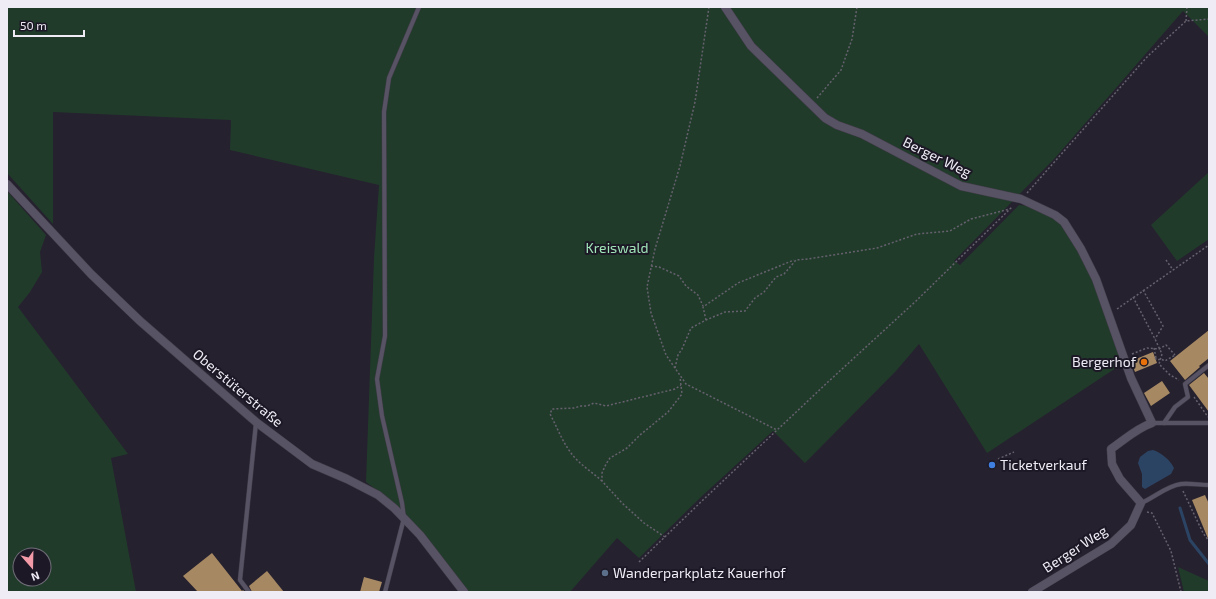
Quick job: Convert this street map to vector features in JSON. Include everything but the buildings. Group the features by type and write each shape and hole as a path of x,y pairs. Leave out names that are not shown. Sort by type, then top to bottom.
{"street":[{"name":"Berger Weg","path":"725,7 751,46 831,122 848,130 862,134 961,186 1021,199 1055,215 1064,222 1081,249 1096,279 1131,378 1152,423"},
{"name":"Oberstüterstraße","path":"7,184 91,274 135,316 256,422 312,464 347,479 378,496 404,518 420,534 464,592"},
{"path":"1139,506 1120,479 1112,464 1111,450 1144,426 1152,423"},
{"name":"Berger Weg","path":"1032,592 1111,544 1130,525 1139,506"}],"lane":[{"path":"385,592 404,518 402,503 382,416 377,379 385,336 384,112 389,78 419,7"},
{"path":"1164,423 1175,407 1188,397 1185,384 1209,365"},
{"path":"249,592 240,580 256,422"},
{"path":"1152,423 1209,423"},
{"path":"1139,506 1166,489 1180,484 1209,485"}],"path":[{"path":"709,7 695,102 684,152 655,249 647,287 651,313 666,355 686,384 777,430"},
{"path":"812,104 841,70 852,39 856,7"},
{"path":"1186,21 1187,7"},
{"path":"639,562 828,381 916,301 1021,199 1148,56 1186,21 1209,19"},
{"path":"703,307 738,283 796,260 877,248 917,234 950,231 971,218 1010,209"},
{"path":"1108,314 1209,245"},
{"path":"675,368 678,355 691,328 725,312 745,311 755,298 764,292 776,277 784,274 796,260"},
{"path":"1166,260 1173,270"},
{"path":"651,266 659,267 679,276 686,286 698,295 706,320"},
{"path":"1142,290 1163,326 1155,339"},
{"path":"1133,297 1162,354 1159,364 1177,380"},
{"path":"1124,358 1147,348 1154,348 1159,349 1166,345 1175,356 1165,361 1161,359 1157,360 1154,348"},
{"path":"602,481 602,473 610,458 627,448 668,412 682,394 680,376"},
{"path":"1185,384 1209,419"},
{"path":"665,537 644,523 622,503 602,481 571,453 562,439 550,414 552,409 574,408 587,406 594,403 606,406 675,389 681,385"},
{"path":"998,459 1014,452"},
{"path":"1180,484 1203,533 1209,541"},
{"path":"1139,506 1152,513 1172,551 1180,592"}],"green space":[{"name":"Kreiswald","path":"7,7 1209,7 1209,37 1183,11 1055,158 954,261 960,265 1019,205 1029,206 1062,223 1090,270 1122,364 987,453 919,344 896,371 805,463 773,431 701,497 639,558 617,538 570,592 467,592 395,504 366,482 374,258 379,185 230,150 231,120 53,112 53,224 7,173"},
{"path":"1209,172 1209,239 1177,261 1151,225"},
{"path":"7,191 46,235 40,252 42,272 30,292 18,307 128,454 111,458 136,592 7,592"},
{"path":"1178,567 1209,581 1209,592 1184,592"}],"water":[{"path":"1153,450 1165,457 1174,468 1171,474 1145,489 1142,487 1142,474 1138,463 1140,457 1148,451"}],"waterway":[{"path":"1180,508 1190,540 1209,564"}],"place":[{"name":"Bergerhof","path":"1144,362"},
{"name":"Ticketverkauf","path":"992,465"},
{"name":"Wanderparkplatz Kauerhof","path":"605,573"}]}
